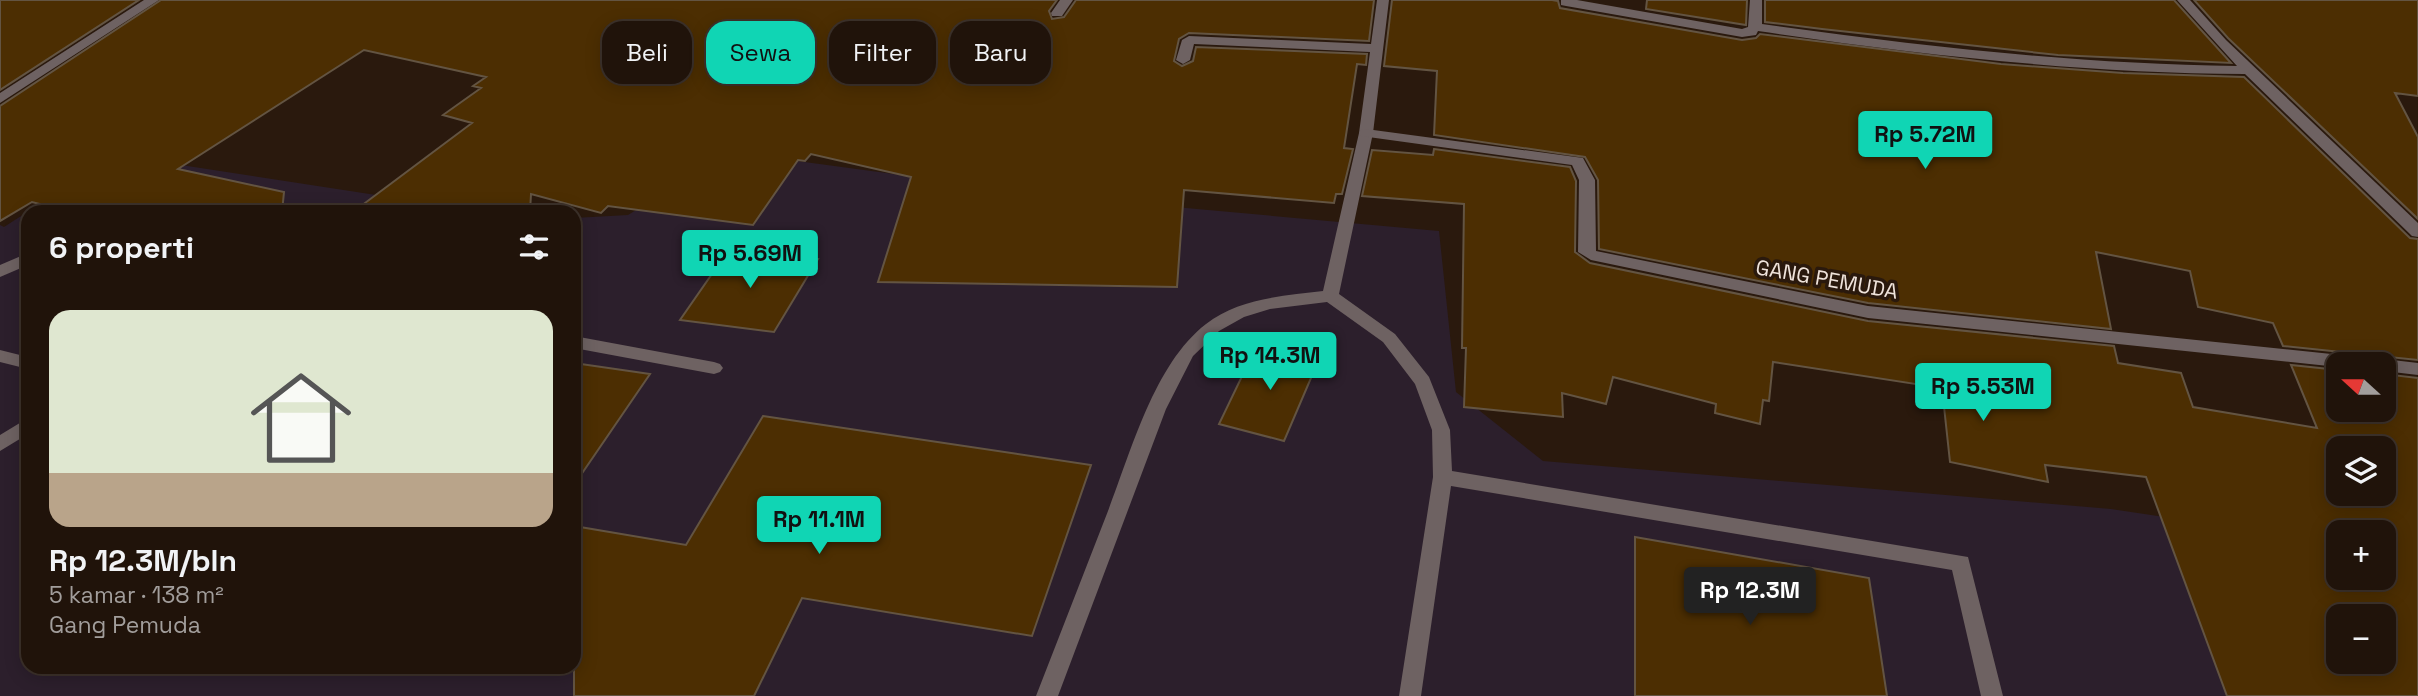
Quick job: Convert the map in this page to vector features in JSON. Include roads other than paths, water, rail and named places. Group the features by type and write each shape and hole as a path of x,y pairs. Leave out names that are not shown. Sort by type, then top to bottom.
{"street":[{"path":"0,99 153,0"},
{"path":"1058,13 1067,0"},
{"path":"1330,296 1366,133 1383,0"},
{"path":"1755,27 1756,0"},
{"path":"2183,0 2249,70 2418,232"},
{"path":"1566,2 1742,33 1755,27 2070,65 2166,71 2249,70"},
{"path":"1183,60 1189,40 1377,48"},
{"name":"GANG PEMUDA","path":"1366,133 1578,161 1587,180 1586,252 1591,256 1868,312 2326,359"},
{"path":"0,272 21,262"},
{"path":"1047,696 1157,409 1186,352 1213,327 1238,313 1269,303 1330,296 1389,338 1423,382 1441,430 1443,477 1410,696"},
{"path":"581,343 714,368"},
{"path":"0,356 21,361"},
{"path":"2396,366 2418,369"},
{"path":"0,444 21,430"},
{"path":"1443,477 1961,563 1992,696"}]}
